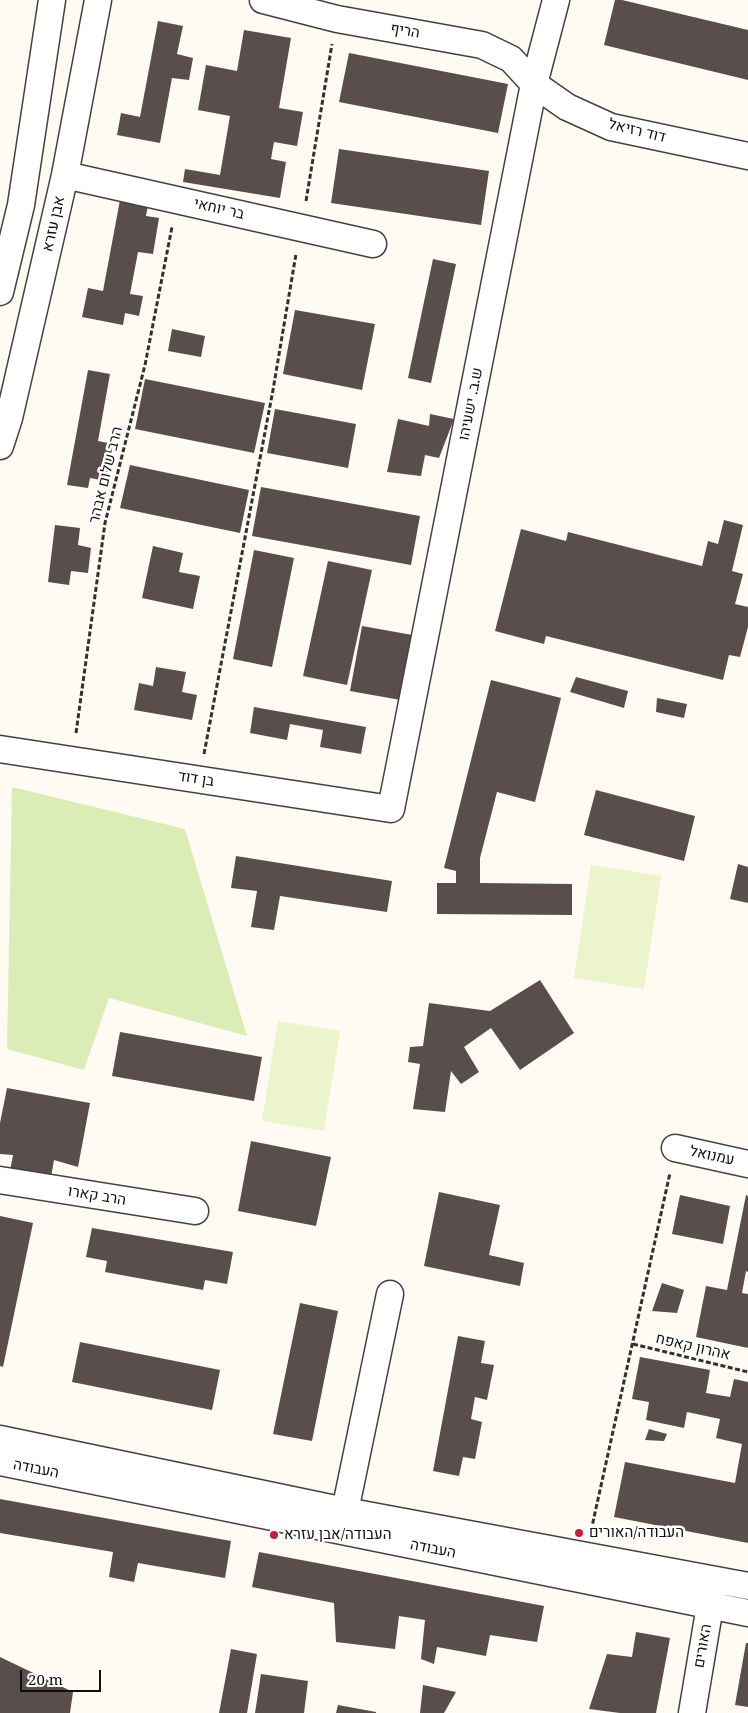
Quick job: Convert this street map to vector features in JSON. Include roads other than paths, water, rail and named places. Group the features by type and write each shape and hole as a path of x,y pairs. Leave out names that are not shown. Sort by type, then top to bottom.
{"street":[{"path":"0,292 21,205 52,0"},
{"name":"אבן עזרא","path":"0,446 9,418 65,175 98,0"},
{"name":"הריף","path":"263,0 337,19 482,45 511,59 534,84"},
{"name":"ש.ב. ישעיהו","path":"391,809 534,84 556,0"},
{"name":"דוד רזיאל","path":"534,84 567,107 612,127 748,156"},
{"name":"בר יוחאי","path":"65,175 373,244"},
{"name":"בן דוד","path":"0,749 391,809"},
{"name":"עמנואל","path":"676,1148 748,1164"},
{"name":"הרב קארו","path":"0,1180 195,1211"},
{"path":"345,1511 390,1294"},
{"name":"העבודה","path":"0,1439 345,1511 748,1586"},
{"name":"העבודה","path":"0,1462 748,1613"},
{"name":"האורים","path":"692,1713 715,1580"}],"place":[{"name":"העבודה/האורים","path":"579,1533"},
{"name":"העבודה/אבן עזרא","path":"274,1535"}]}
